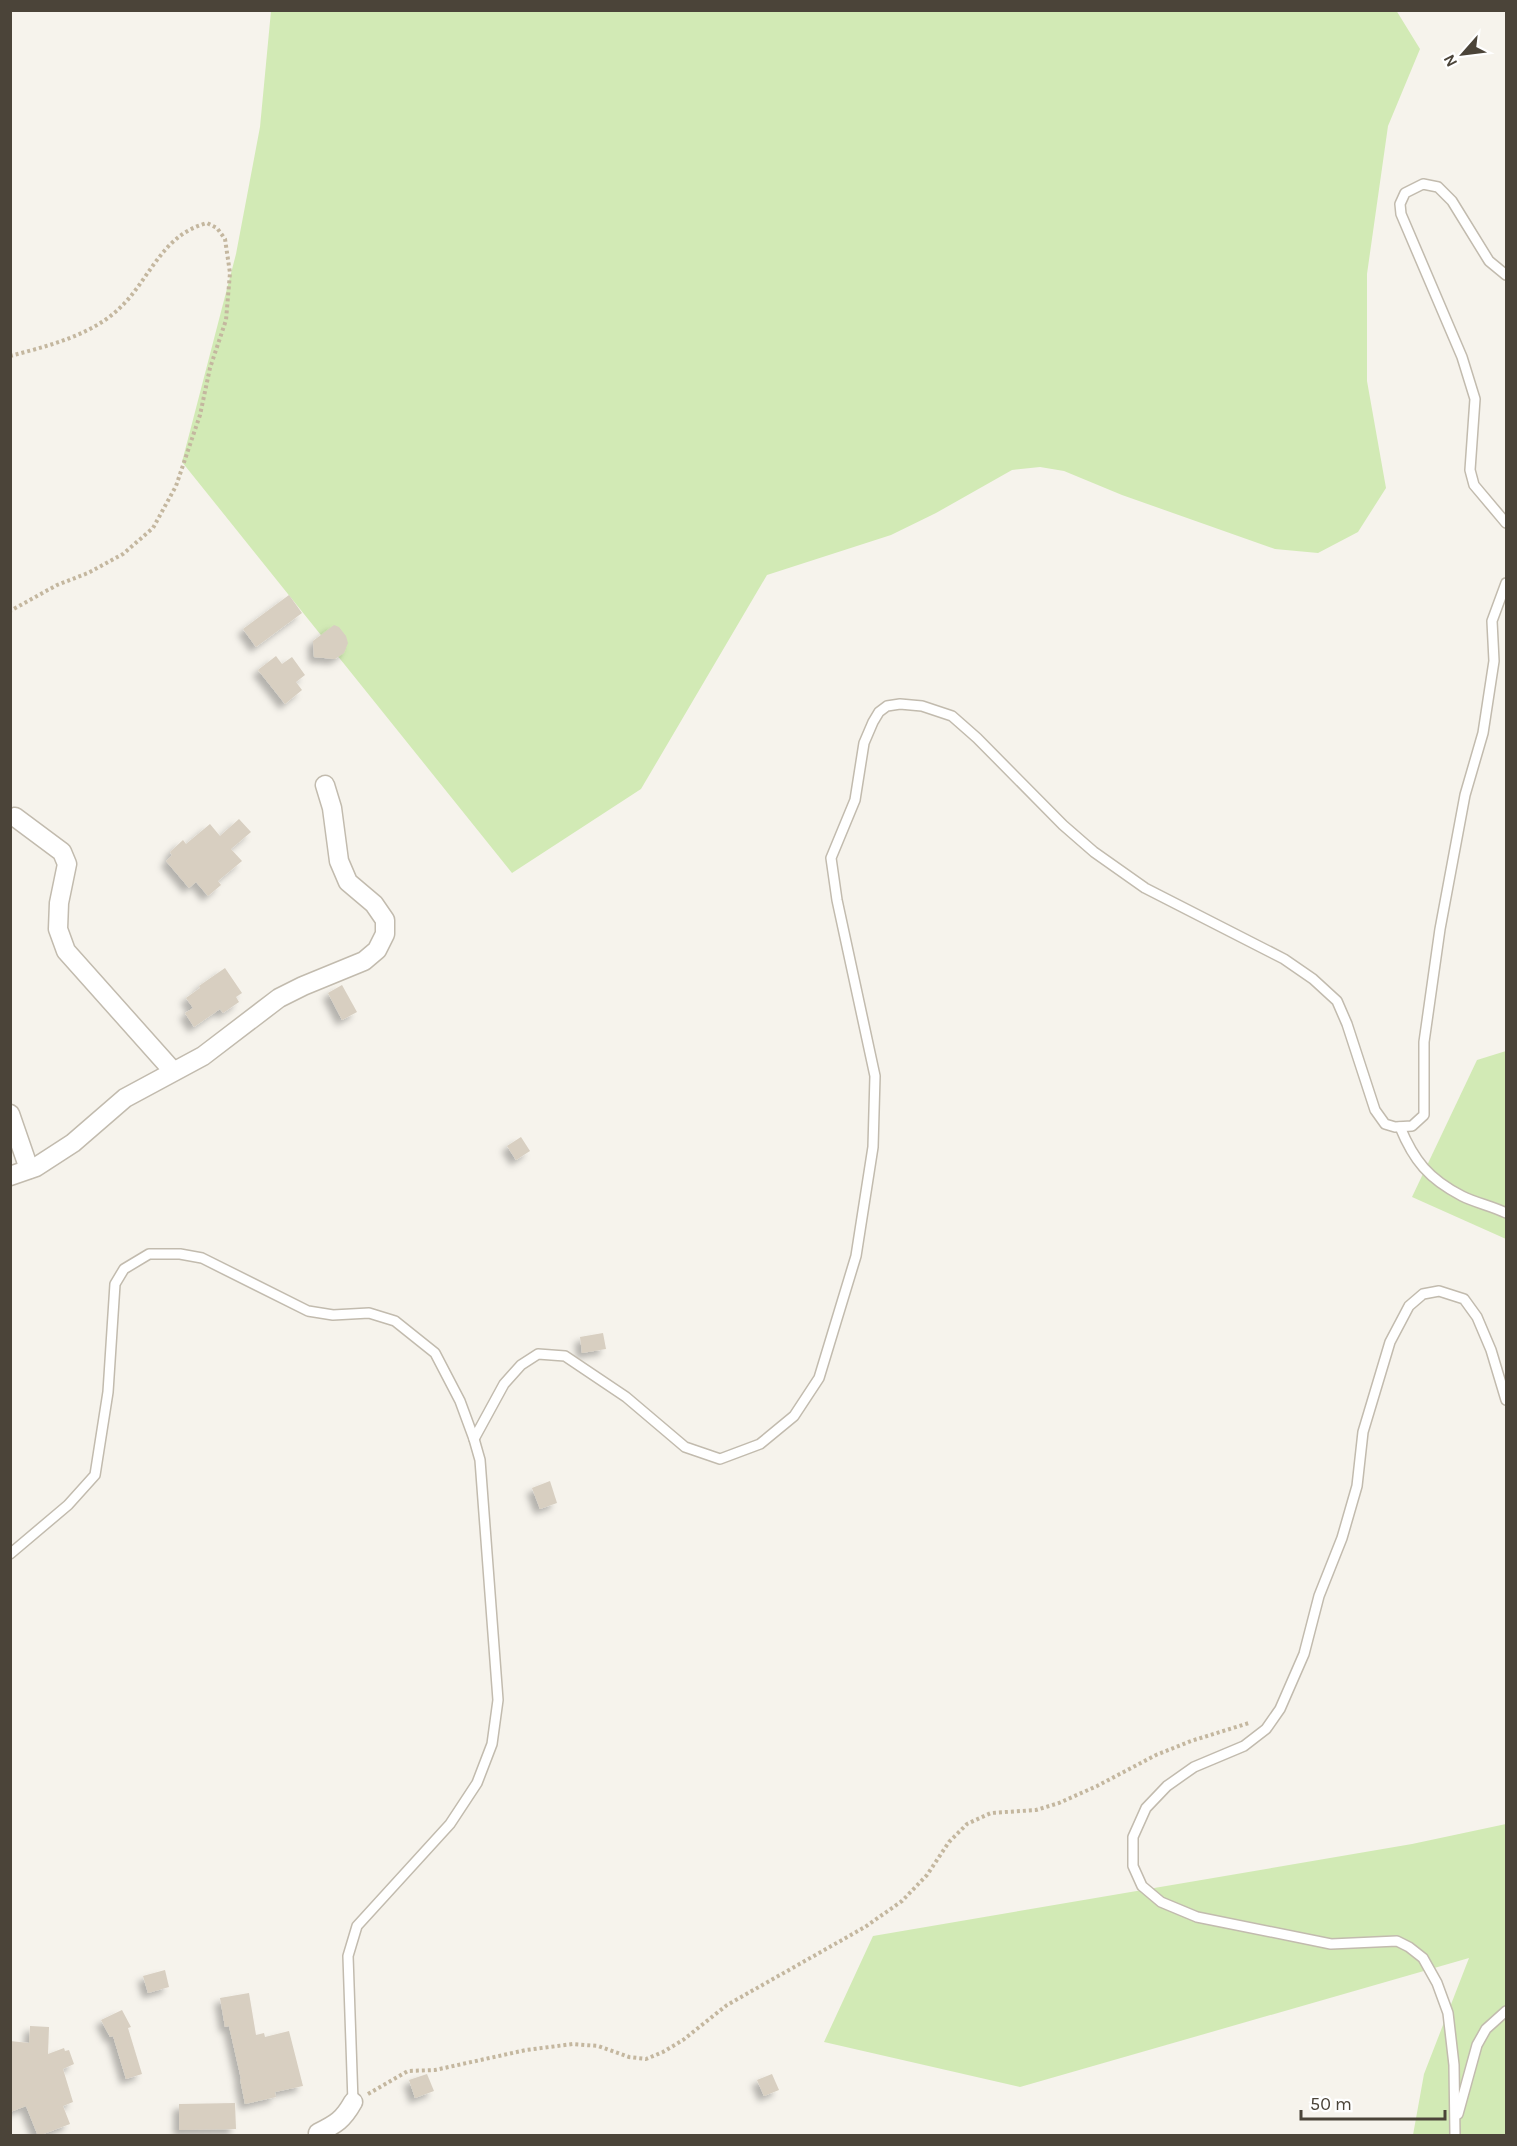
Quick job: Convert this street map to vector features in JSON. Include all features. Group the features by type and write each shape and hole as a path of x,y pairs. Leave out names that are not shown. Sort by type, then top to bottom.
{"street":[{"path":"10,1176 29,1169 73,1143 125,1098 204,1056 279,998 364,961 377,950 385,934 385,920 374,904 348,882 339,861 332,807 325,785"},
{"path":"15,817 62,852 67,864 58,929 66,951 173,1071"},
{"path":"10,1114 29,1169"},
{"path":"318,2134 345,2117 353,2102"}],"lane":[{"path":"1506,275 1490,261 1452,201 1438,187 1424,184 1405,193 1400,204 1401,214 1462,357 1475,399 1470,470 1474,485 1506,523"},
{"path":"474,1439 504,1384 521,1365 538,1354 565,1356 626,1397 685,1447 720,1459 760,1444 794,1416 819,1378 856,1256 874,1135 875,1076 837,900 831,858 855,800 864,743 879,712 887,706 900,704 922,706 952,716 977,738 1063,825 1094,852 1145,888 1284,959 1313,979 1337,1001 1347,1024 1375,1110 1385,1124 1400,1127 1412,1126 1424,1115 1424,1042 1440,929 1465,795 1483,733 1494,661 1492,621 1506,583"},
{"path":"1400,1127 1414,1157 1435,1179 1463,1196 1506,1213"},
{"path":"10,1554 68,1505 95,1475 108,1392 116,1284 124,1269 149,1254 180,1254 202,1258 308,1311 333,1316 369,1313 395,1321 435,1353 460,1401 480,1460 498,1700 492,1744 477,1783 450,1824 357,1926 348,1956 353,2102"},
{"path":"1455,2132 1454,2065 1448,2013 1437,1983 1423,1958 1397,1941 1350,1945 1331,1944 1197,1917 1161,1902 1142,1886 1133,1866 1133,1837 1146,1808 1167,1786 1194,1767 1244,1746 1266,1729 1280,1709 1304,1654 1318,1596 1342,1538 1357,1486 1363,1432 1386,1353 1409,1306 1423,1294 1439,1291 1464,1299 1477,1317 1491,1350 1506,1400"},
{"path":"1455,2132 1477,2045 1486,2029 1506,2011"}],"path":[{"path":"10,356 82,332 112,315 130,297 150,267 175,239 191,227 207,223 217,228 225,239 230,273 226,320 210,368 200,415 176,486 153,528 123,554 88,573 57,585 10,611"},
{"path":"353,2102 408,2071 445,2069 526,2050 573,2044 598,2046 645,2059 663,2052 683,2040 727,2006 865,1927 902,1901 927,1875 949,1842 967,1824 991,1813 1036,1810 1059,1803 1156,1755 1251,1722"}],"green space":[{"path":"1396,10 1420,49 1388,126 1367,274 1367,381 1386,488 1358,532 1318,553 1275,549 1122,495 1064,471 1040,467 1012,470 936,513 891,535 767,575 641,789 512,873 182,462 236,254 260,127 271,11"},
{"path":"1506,1051 1506,1239 1412,1197 1477,1060"},
{"path":"1506,1824 1506,2135 1413,2135 1424,2074 1469,1958 1020,2087 824,2042 873,1936 1412,1844"}],"building":[{"path":"289,595 302,613 256,647 243,629"},
{"path":"334,625 339,627 346,636 348,643 344,653 335,659 314,657 313,641"},
{"path":"276,656 282,664 292,657 305,675 296,682 302,690 285,704 258,670"},
{"path":"239,819 251,832 231,849 242,861 218,881 221,885 208,896 196,882 189,888 166,861 172,855 170,852 183,840 186,844 210,824 220,836"},
{"path":"225,968 242,993 236,997 239,1002 223,1013 220,1009 194,1027 185,1013 193,1008 186,998"},
{"path":"342,985 357,1012 342,1020 328,993"},
{"path":"521,1137 530,1151 516,1160 507,1146"},
{"path":"603,1333 606,1349 582,1353 580,1337"},
{"path":"550,1481 557,1503 540,1509 532,1488"},
{"path":"165,1970 169,1987 148,1993 143,1976"},
{"path":"249,1993 256,2035 264,2033 265,2037 289,2031 303,2086 275,2092 276,2097 245,2104 229,2026 225,2027 220,1998"},
{"path":"122,2010 131,2027 128,2028 142,2074 126,2079 113,2036 110,2037 101,2020"},
{"path":"30,2026 49,2027 48,2054 64,2048 65,2051 69,2050 74,2064 63,2069 73,2102 63,2106 70,2124 38,2136 26,2106 10,2112 10,2041 29,2043"},
{"path":"427,2074 434,2091 415,2098 409,2080"},
{"path":"772,2074 779,2090 764,2096 757,2080"},
{"path":"235,2103 236,2129 179,2130 179,2104"}]}
